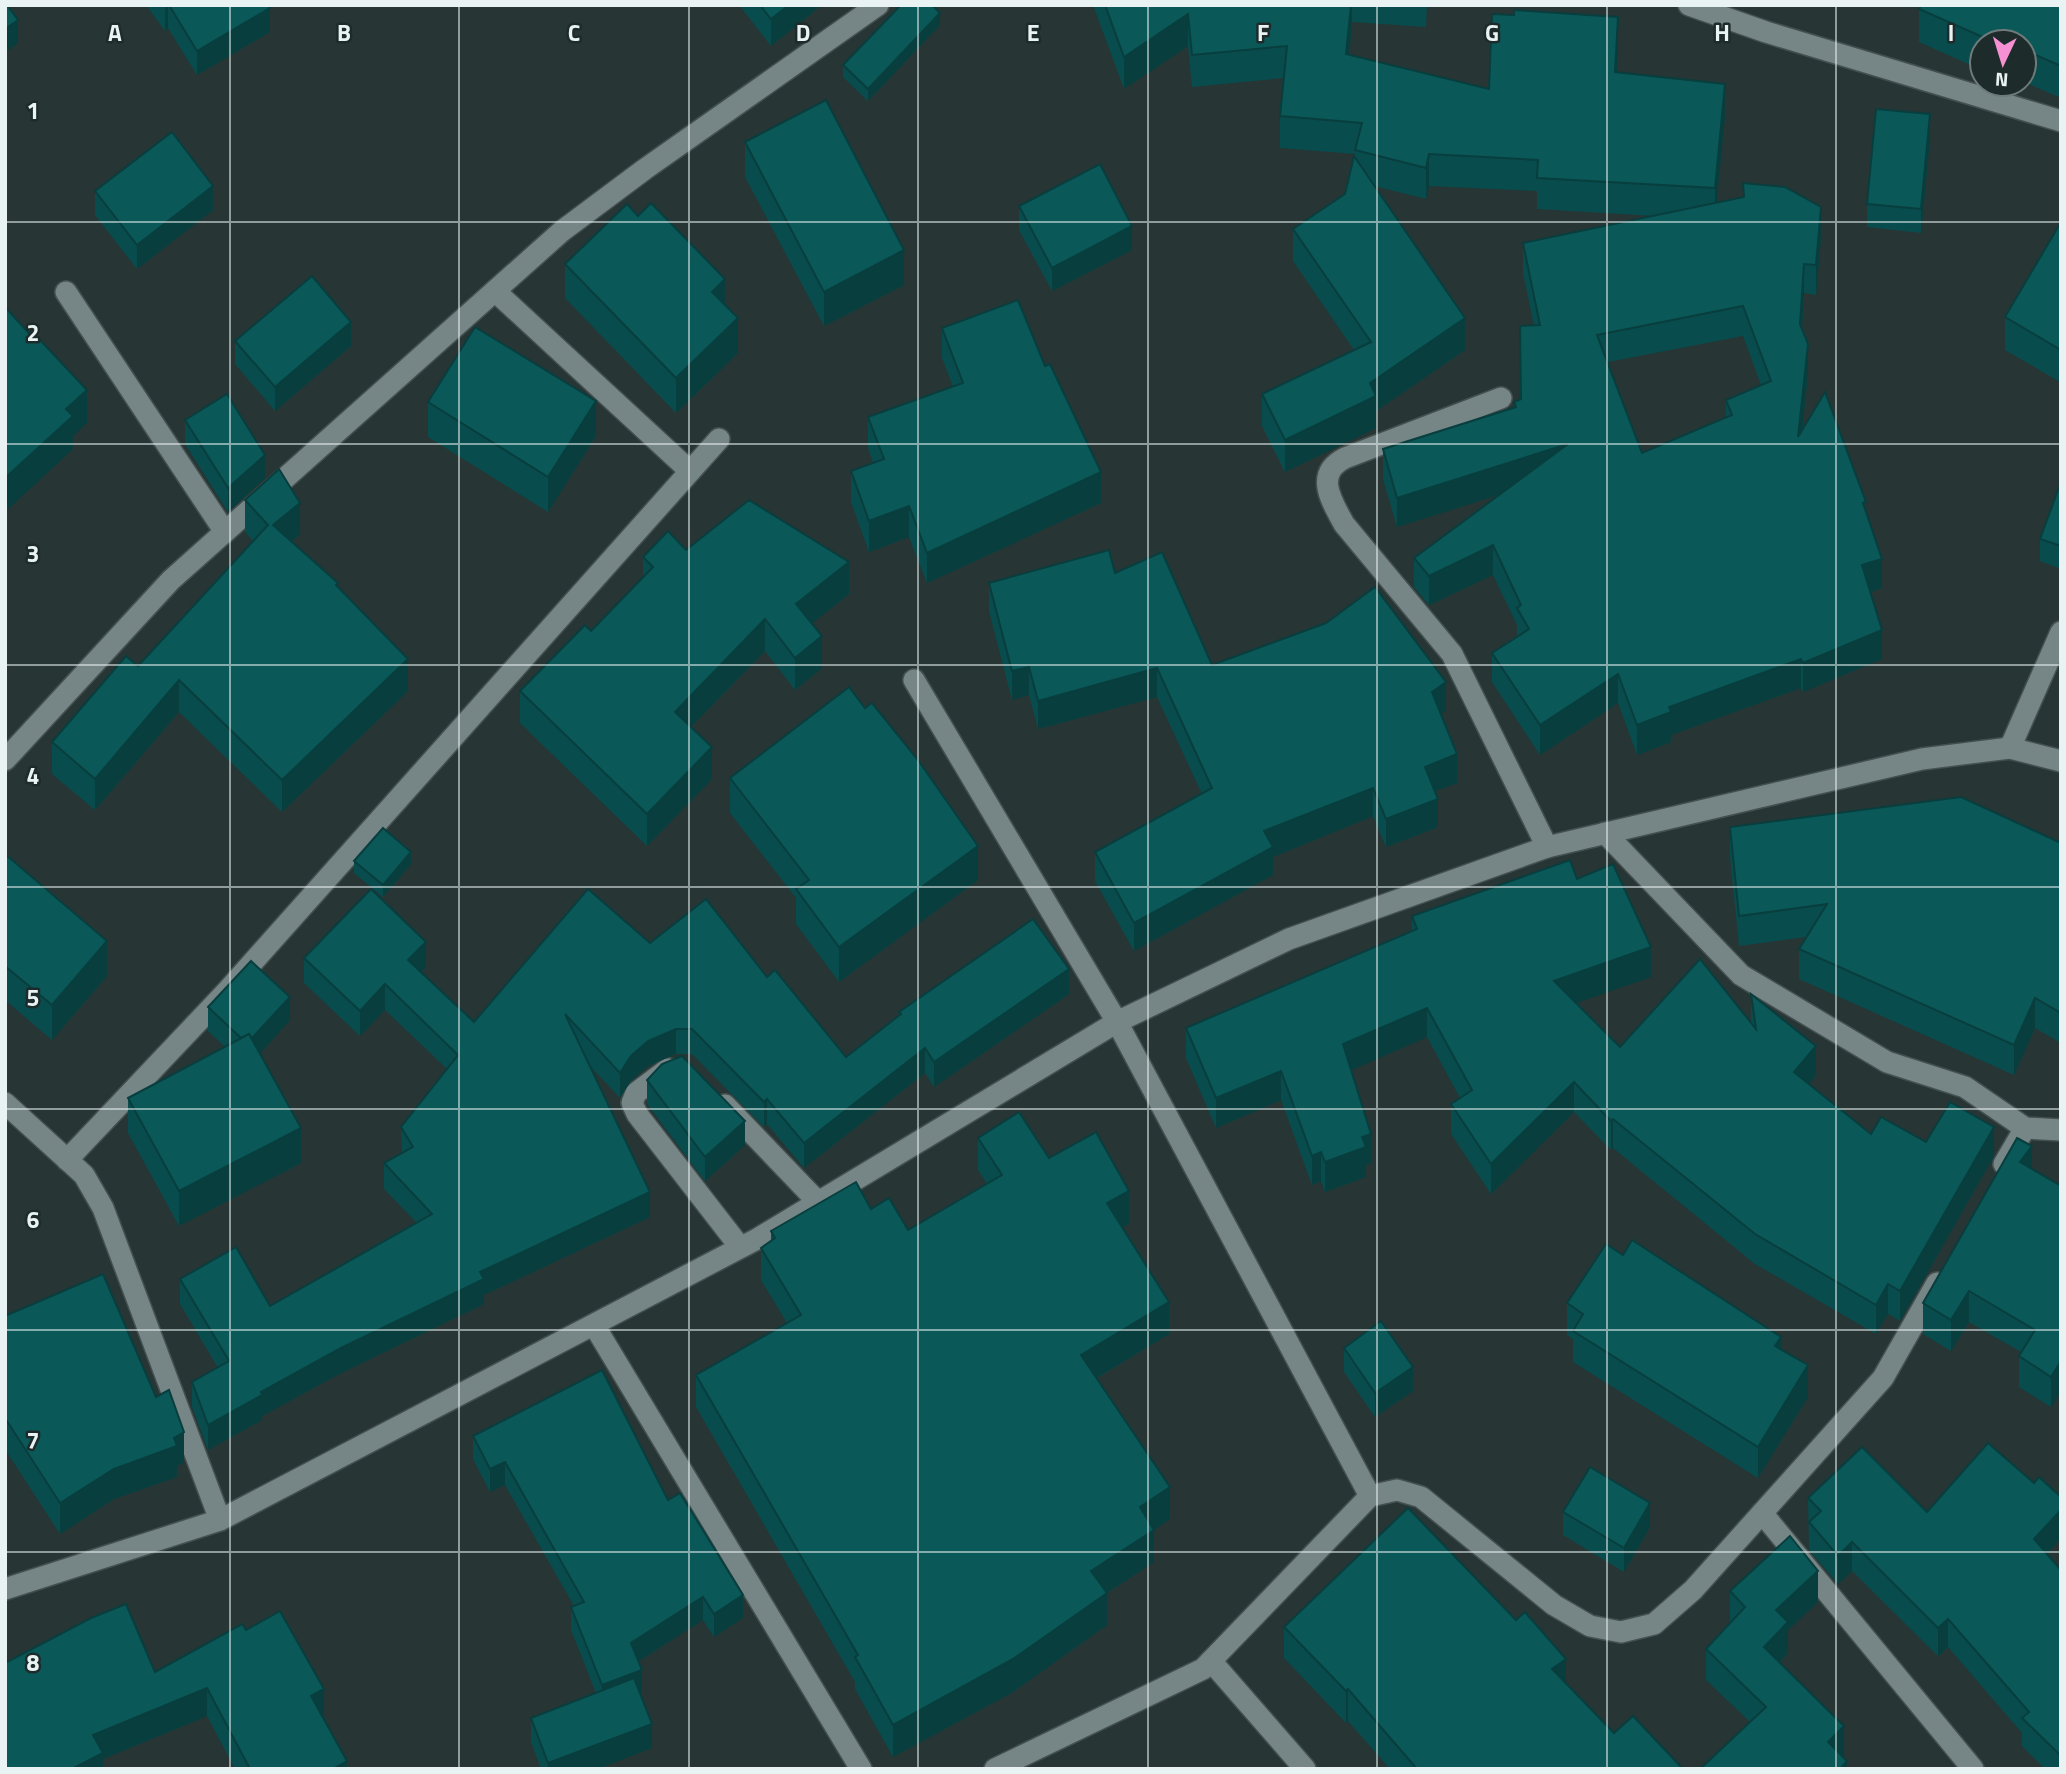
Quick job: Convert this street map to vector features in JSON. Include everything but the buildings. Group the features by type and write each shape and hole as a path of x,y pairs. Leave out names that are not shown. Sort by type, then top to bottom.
{"street":[{"path":"5,760 171,580 562,231 645,169 878,5"},
{"path":"1689,5 1766,32 2061,121"},
{"path":"495,291 690,471"},
{"path":"66,292 225,532"},
{"path":"1501,398 1345,458 1335,463 1328,474 1328,484 1333,503 1345,524 1452,654 1548,847"},
{"path":"67,1160 228,990 719,439"},
{"path":"2010,748 2061,632"},
{"path":"914,680 1118,1022 1370,1496"},
{"path":"5,1589 220,1520 740,1247 1118,1022 1289,940 1548,847 1922,759 2010,748 2061,761"},
{"path":"1605,833 1741,975 1887,1062 1965,1087 2025,1128 2061,1130"},
{"path":"687,1066 671,1067 636,1093 632,1103 637,1114 740,1247"},
{"path":"706,1086 818,1202"},
{"path":"5,1104 84,1175 103,1208 220,1520"},
{"path":"1991,1188 2025,1128"},
{"path":"995,1769 1203,1669 1370,1496 1397,1490 1421,1497 1555,1605 1590,1626 1621,1632 1654,1624 1693,1590 1882,1378 1950,1259"},
{"path":"594,1325 861,1769"},
{"path":"1762,1513 1973,1769"},
{"path":"1211,1661 1305,1769"}]}
